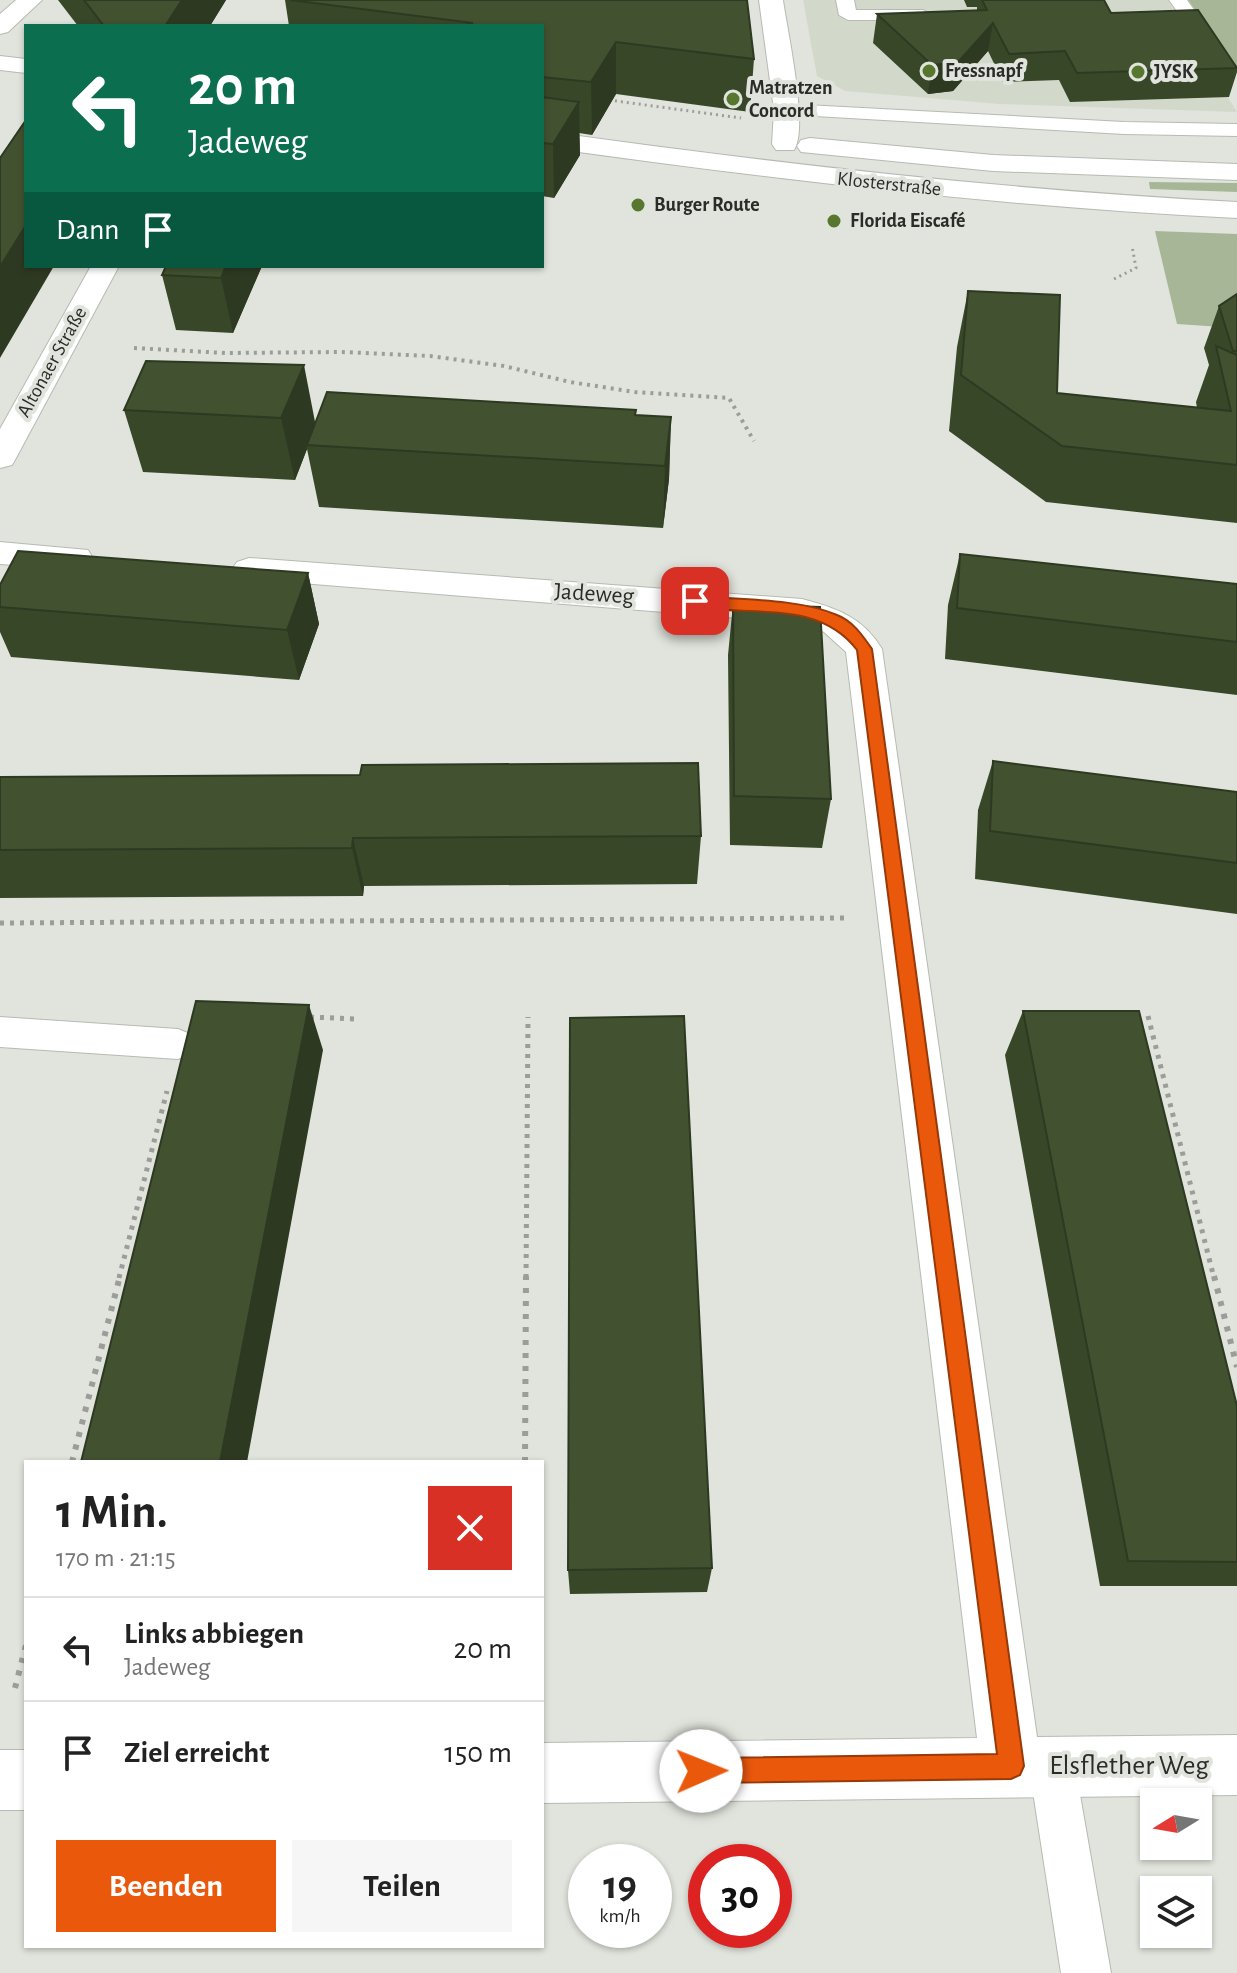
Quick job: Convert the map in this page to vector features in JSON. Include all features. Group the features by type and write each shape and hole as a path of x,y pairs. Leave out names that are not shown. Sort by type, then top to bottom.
{"street":[{"path":"0,27 30,0"},
{"path":"771,0 787,110 785,144"},
{"path":"0,35 24,38"},
{"path":"0,63 24,66"},
{"name":"Klosterstraße","path":"748,129 785,144 993,163 1237,172"},
{"name":"Klosterstraße","path":"544,139 746,169 885,184 1013,197 1237,210"},
{"name":"Altonaer Straße","path":"0,458 104,268"},
{"path":"0,553 112,560"},
{"name":"Jadeweg","path":"206,567 802,611 833,619 850,631 864,649 1032,1766"},
{"name":"Elsflether Weg","path":"544,1773 1237,1765"},
{"path":"0,1780 24,1780"}],"lane":[{"path":"845,0 848,15 941,15"},
{"path":"787,110 968,122 1237,130"},
{"path":"968,122 993,163"},
{"path":"0,1032 178,1044"},
{"path":"1032,1766 1086,1973"}],"path":[{"path":"600,99 748,129"},
{"path":"1114,279 1136,268 1131,240"},
{"path":"134,348 225,353 342,352 430,356 504,366 570,382 635,392 729,398 754,441"},
{"path":"0,923 856,918"},
{"path":"295,1016 356,1019"},
{"path":"1148,1016 1237,1367"},
{"path":"525,1460 528,1017"},
{"path":"73,1460 178,1044"},
{"path":"15,1688 24,1653"}],"shaded area":[{"path":"803,0 1168,0 1237,112 1000,104 845,91 817,76"}],"green space":[{"path":"1188,0 1237,0 1237,70"},
{"path":"1149,182 1237,183 1237,192 1150,189"},
{"path":"1155,231 1237,234 1237,328 1177,324"}],"building":[{"path":"84,0 182,0 166,24 102,24"},
{"path":"290,0 747,0 754,59 616,42 591,82 544,77 544,24 469,24 473,23"},
{"path":"982,0 1104,0 1111,13 1198,10 1237,68 1077,73 1065,51 1009,54 993,23 958,62 932,65 877,14 987,10"},
{"path":"544,97 579,102 553,144 544,143"},
{"path":"24,123 24,228 0,267 0,158"},
{"path":"165,268 225,268 221,278 162,275"},
{"path":"968,291 1060,295 1057,393 1231,411 1216,346 1237,355 1237,465 1062,446 961,375"},
{"path":"1237,294 1237,351 1233,351 1219,306"},
{"path":"146,361 304,365 281,418 124,410"},
{"path":"327,392 636,410 635,415 671,417 665,466 307,445"},
{"path":"18,551 308,573 287,630 0,607 0,585"},
{"path":"960,554 1237,584 1237,642 957,608"},
{"path":"733,604 820,607 831,799 734,796"},
{"path":"993,761 1237,792 1237,863 990,831"},
{"path":"698,763 701,836 353,838 352,848 0,850 0,777 360,775 362,765"},
{"path":"196,1001 309,1005 220,1460 81,1460"},
{"path":"1023,1011 1139,1011 1237,1406 1237,1562 1128,1561"},
{"path":"684,1016 712,1568 568,1570 570,1018"}],"place":[{"name":"Fressnapf","path":"929,71"},
{"name":"JYSK","path":"1138,72"},
{"name":"Matratzen Concord","path":"733,99"},
{"name":"Burger Route","path":"638,205"},
{"name":"Florida Eiscafé","path":"834,221"}],"route":[{"path":"695,601 802,611 833,619 850,631 864,649 1011,1766 701,1771"}]}
